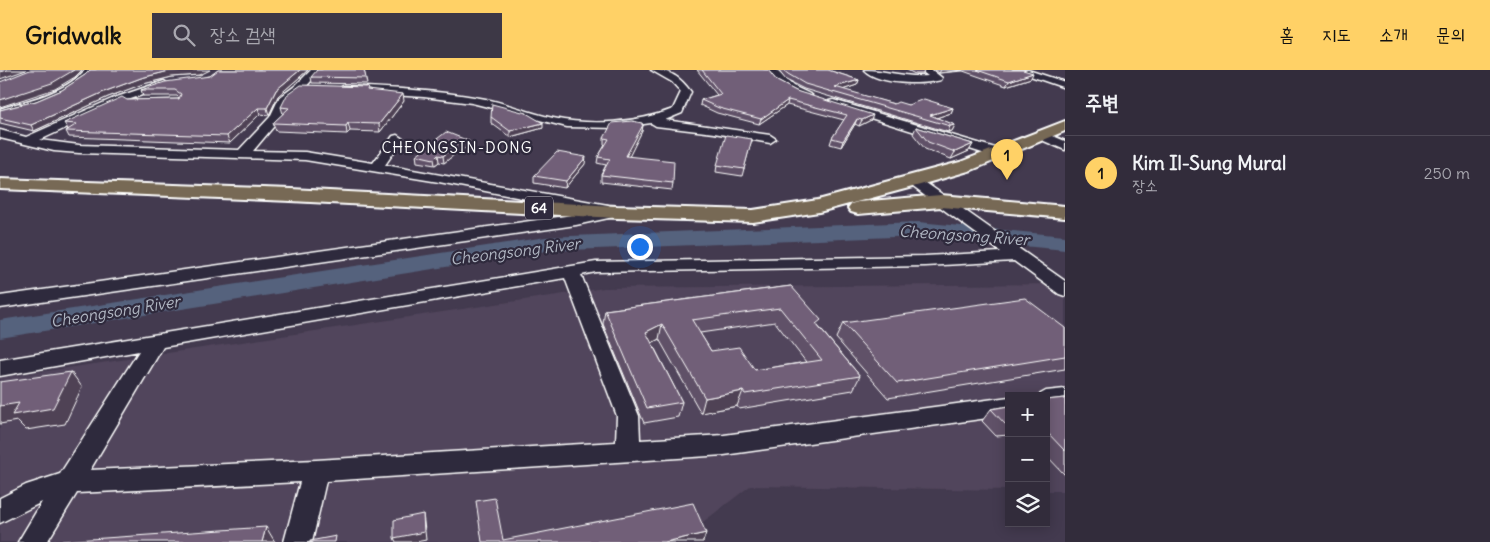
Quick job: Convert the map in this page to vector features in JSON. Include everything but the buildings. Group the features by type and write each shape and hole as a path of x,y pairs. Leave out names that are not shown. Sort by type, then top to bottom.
{"main road":[{"name":"64","path":"0,184 291,195 617,212 754,216 790,212 966,166 1065,126"},
{"path":"790,212 947,205 969,202 1065,212"}],"street":[{"path":"0,113 66,89 80,81 90,70"},
{"path":"243,154 275,118 283,100 299,88 316,70"},
{"path":"333,88 388,91 475,100 569,125 642,121 666,116 678,111 686,92 676,80 656,70"},
{"path":"770,70 788,88 997,153"},
{"path":"869,70 878,75 896,78 937,78 925,70"},
{"path":"1018,70 1065,85"},
{"path":"27,141 118,100 152,87 177,81"},
{"path":"299,88 319,88"},
{"path":"118,100 148,101"},
{"path":"642,121 714,129 770,139"},
{"path":"0,134 27,141 79,149 305,156 378,167 617,212"},
{"path":"1041,135 1065,146"},
{"path":"378,167 397,139"},
{"path":"914,181 1065,290"},
{"path":"0,302 576,220 617,212"},
{"path":"0,368 596,267 924,262 1010,251"},
{"path":"571,271 628,416 628,451"},
{"path":"32,542 157,340"},
{"path":"1050,399 1065,397"},
{"path":"0,511 36,493 69,482 316,471 724,445 1005,407"},
{"path":"298,542 316,471"}],"shaded area":[{"path":"1065,284 1065,491 1050,491 1050,392 1005,392 1005,490 750,486 677,542 0,542 0,378 604,288"}],"waterway":[{"name":"Cheongsong River","path":"0,329 546,244 918,229 1065,243"}],"place":[{"name":"Kim Il-Sung Mural","path":"1007,180"}],"district":[{"name":"CHEONGSIN-DONG","path":"457,147"}]}
